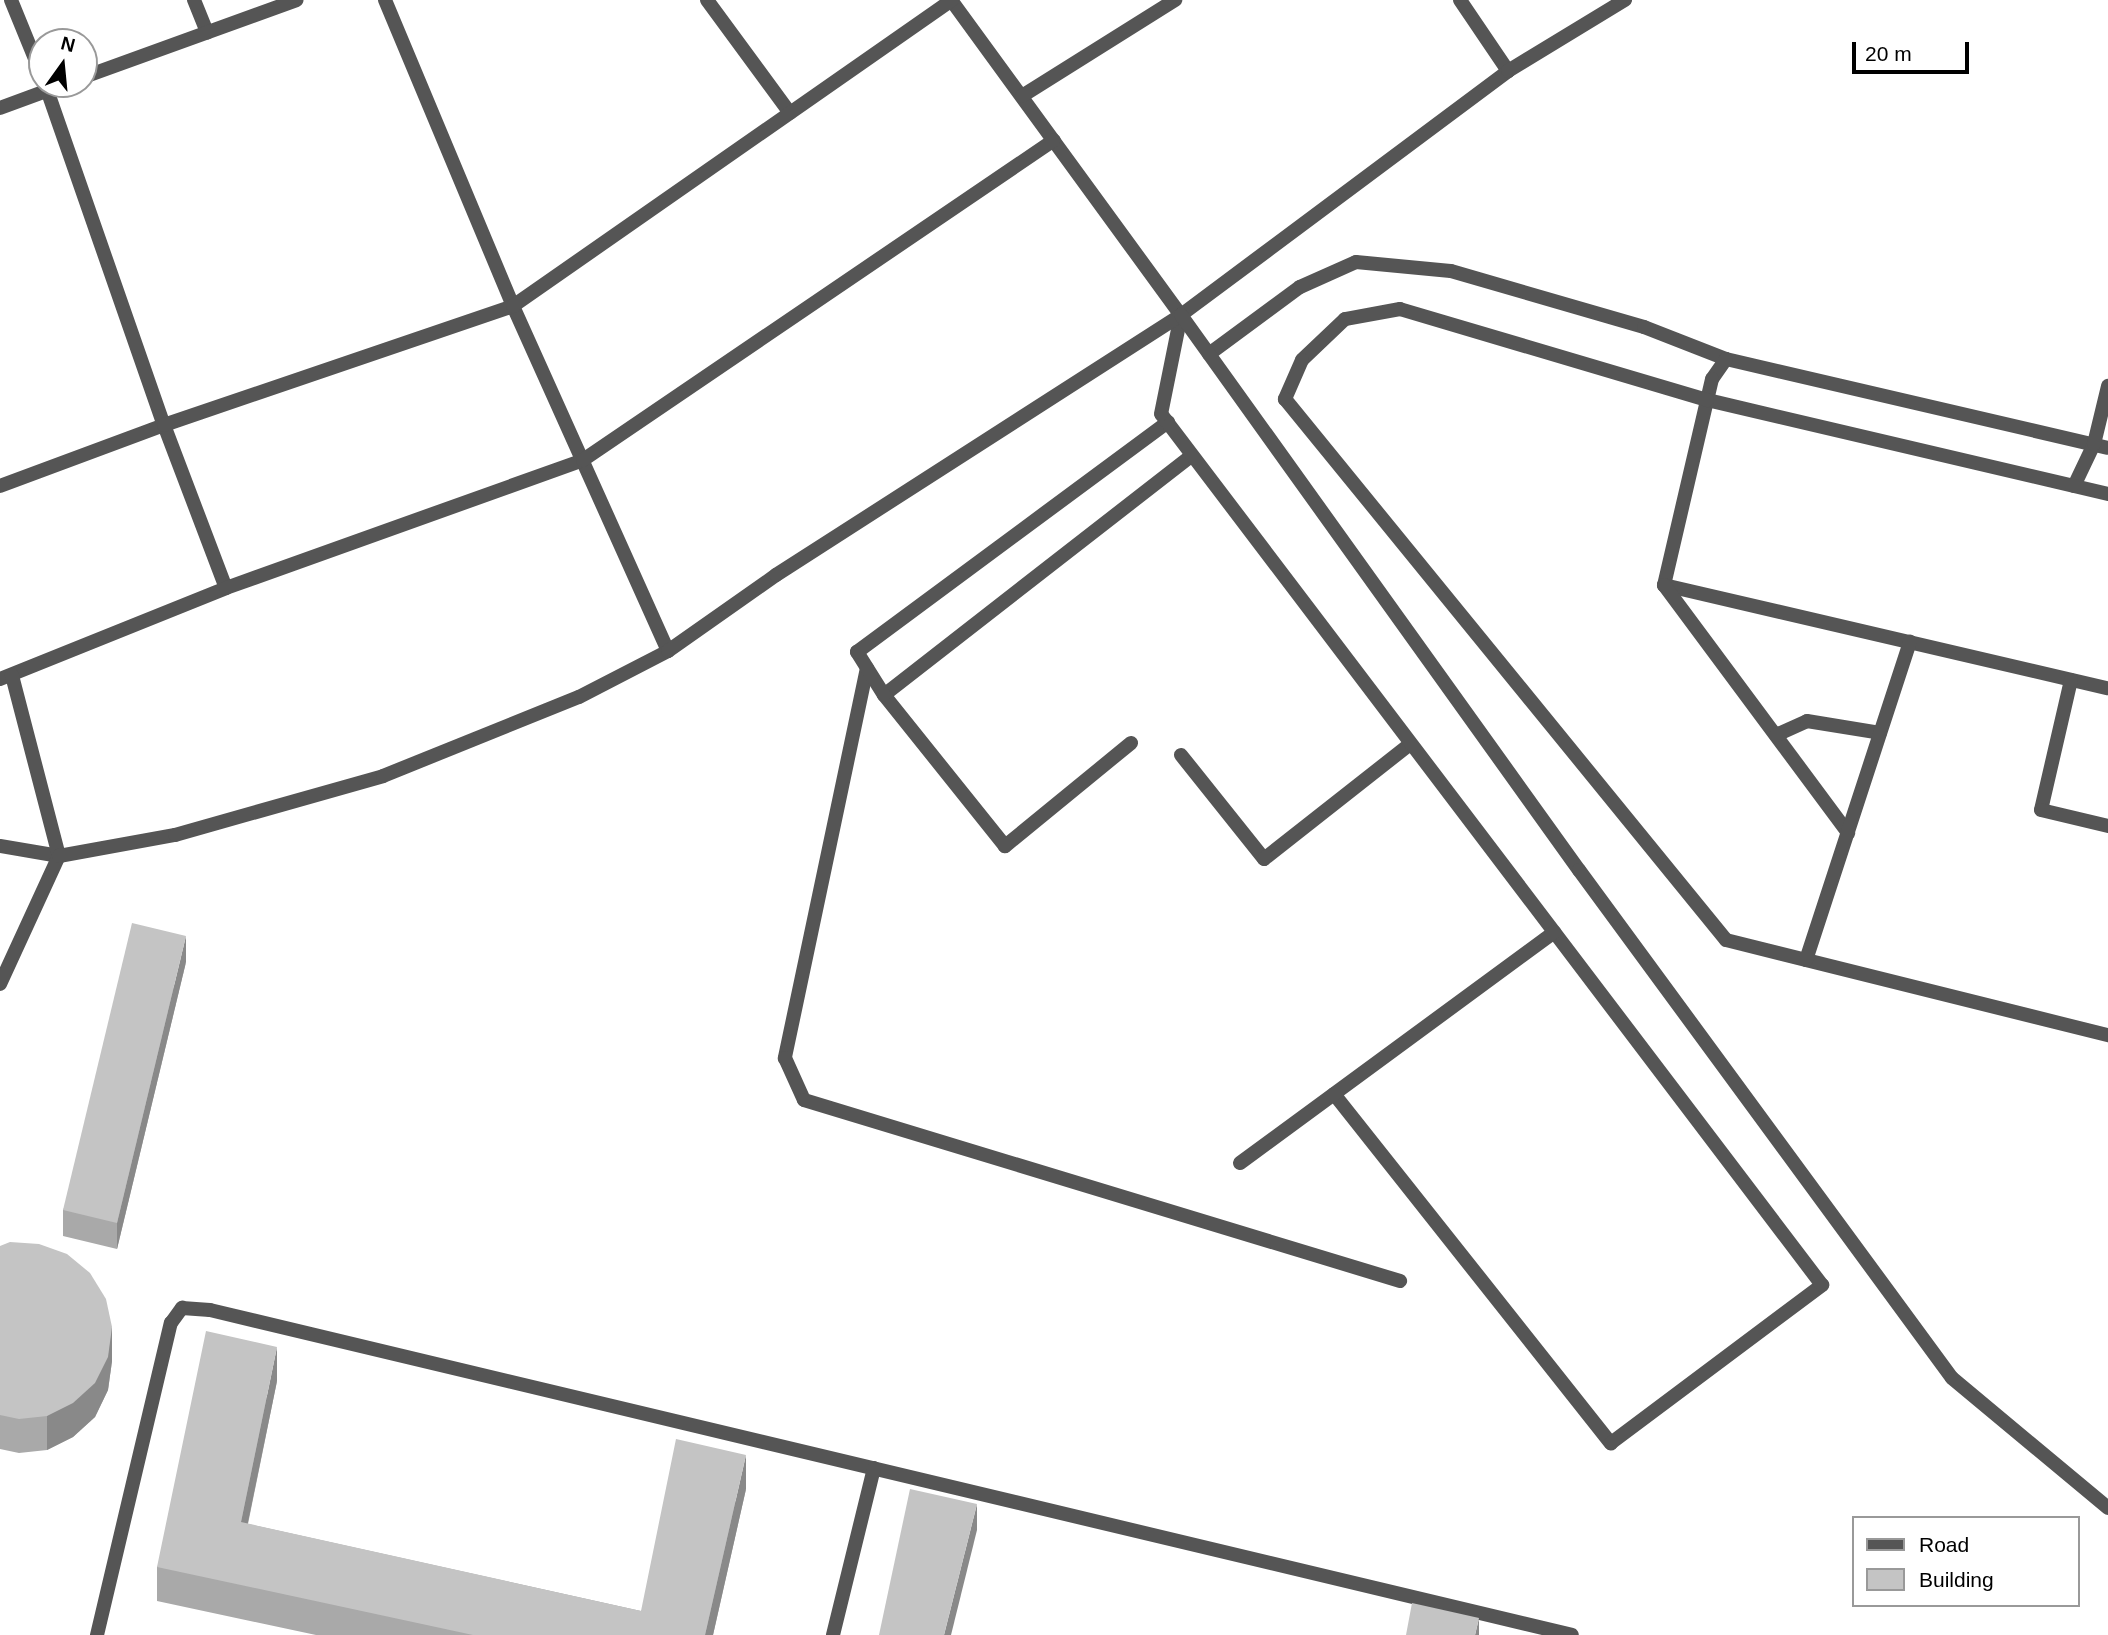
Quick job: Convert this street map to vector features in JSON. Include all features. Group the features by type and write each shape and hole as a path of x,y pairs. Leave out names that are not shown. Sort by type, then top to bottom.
{"street":[{"path":"11,0 28,42"},
{"path":"194,0 207,33"},
{"path":"98,72 297,0"},
{"path":"385,0 513,306 668,651"},
{"path":"707,0 790,113"},
{"path":"0,486 164,425 513,306 952,0 1579,870 1952,1378 2108,1508"},
{"path":"1022,96 1175,0"},
{"path":"1460,0 1508,71"},
{"path":"0,846 59,856 175,835 383,776 579,697 668,651 776,575 1181,315 1508,71 1625,0"},
{"path":"0,108 28,95"},
{"path":"50,98 164,425 226,588"},
{"path":"0,984 59,856 6,677 226,588 583,460 1054,140"},
{"path":"1209,354 1300,286 1356,262 1451,271 1644,327 1726,359 2101,446"},
{"path":"2108,494 1707,400 1401,309 1345,319 1303,360 1285,399 1726,940 2108,1035"},
{"path":"1181,315 1161,414 1822,1285 1611,1443 1334,1094"},
{"path":"1726,359 1712,379 1664,585 1848,832"},
{"path":"2074,486 2101,446 2108,386"},
{"path":"1131,743 1005,846 884,695 857,652 1168,422"},
{"path":"884,695 1192,455"},
{"path":"1664,585 2108,688"},
{"path":"1806,960 1910,642"},
{"path":"867,668 785,1058 804,1100 1400,1281"},
{"path":"2071,680 2041,810 2108,826"},
{"path":"1776,735 1807,720 1880,733"},
{"path":"1181,755 1264,859 1410,744"},
{"path":"1240,1163 1554,932"},
{"path":"97,1635 171,1324 182,1308 210,1310 873,1468 1531,1630 1572,1635"},
{"path":"833,1635 873,1468"}],"building":[{"path":"132,923 186,936 117,1223 63,1210"},
{"path":"10,1242 39,1244 67,1254 90,1273 106,1299 112,1327 108,1357 95,1383 73,1403 47,1416 19,1419 0,1415 0,1246"},
{"path":"206,1331 277,1347 241,1522 641,1611 676,1439 746,1455 705,1635 473,1635 157,1567"},
{"path":"910,1489 977,1504 944,1635 879,1635"},
{"path":"1412,1603 1479,1618 1475,1635 1406,1635"}]}
